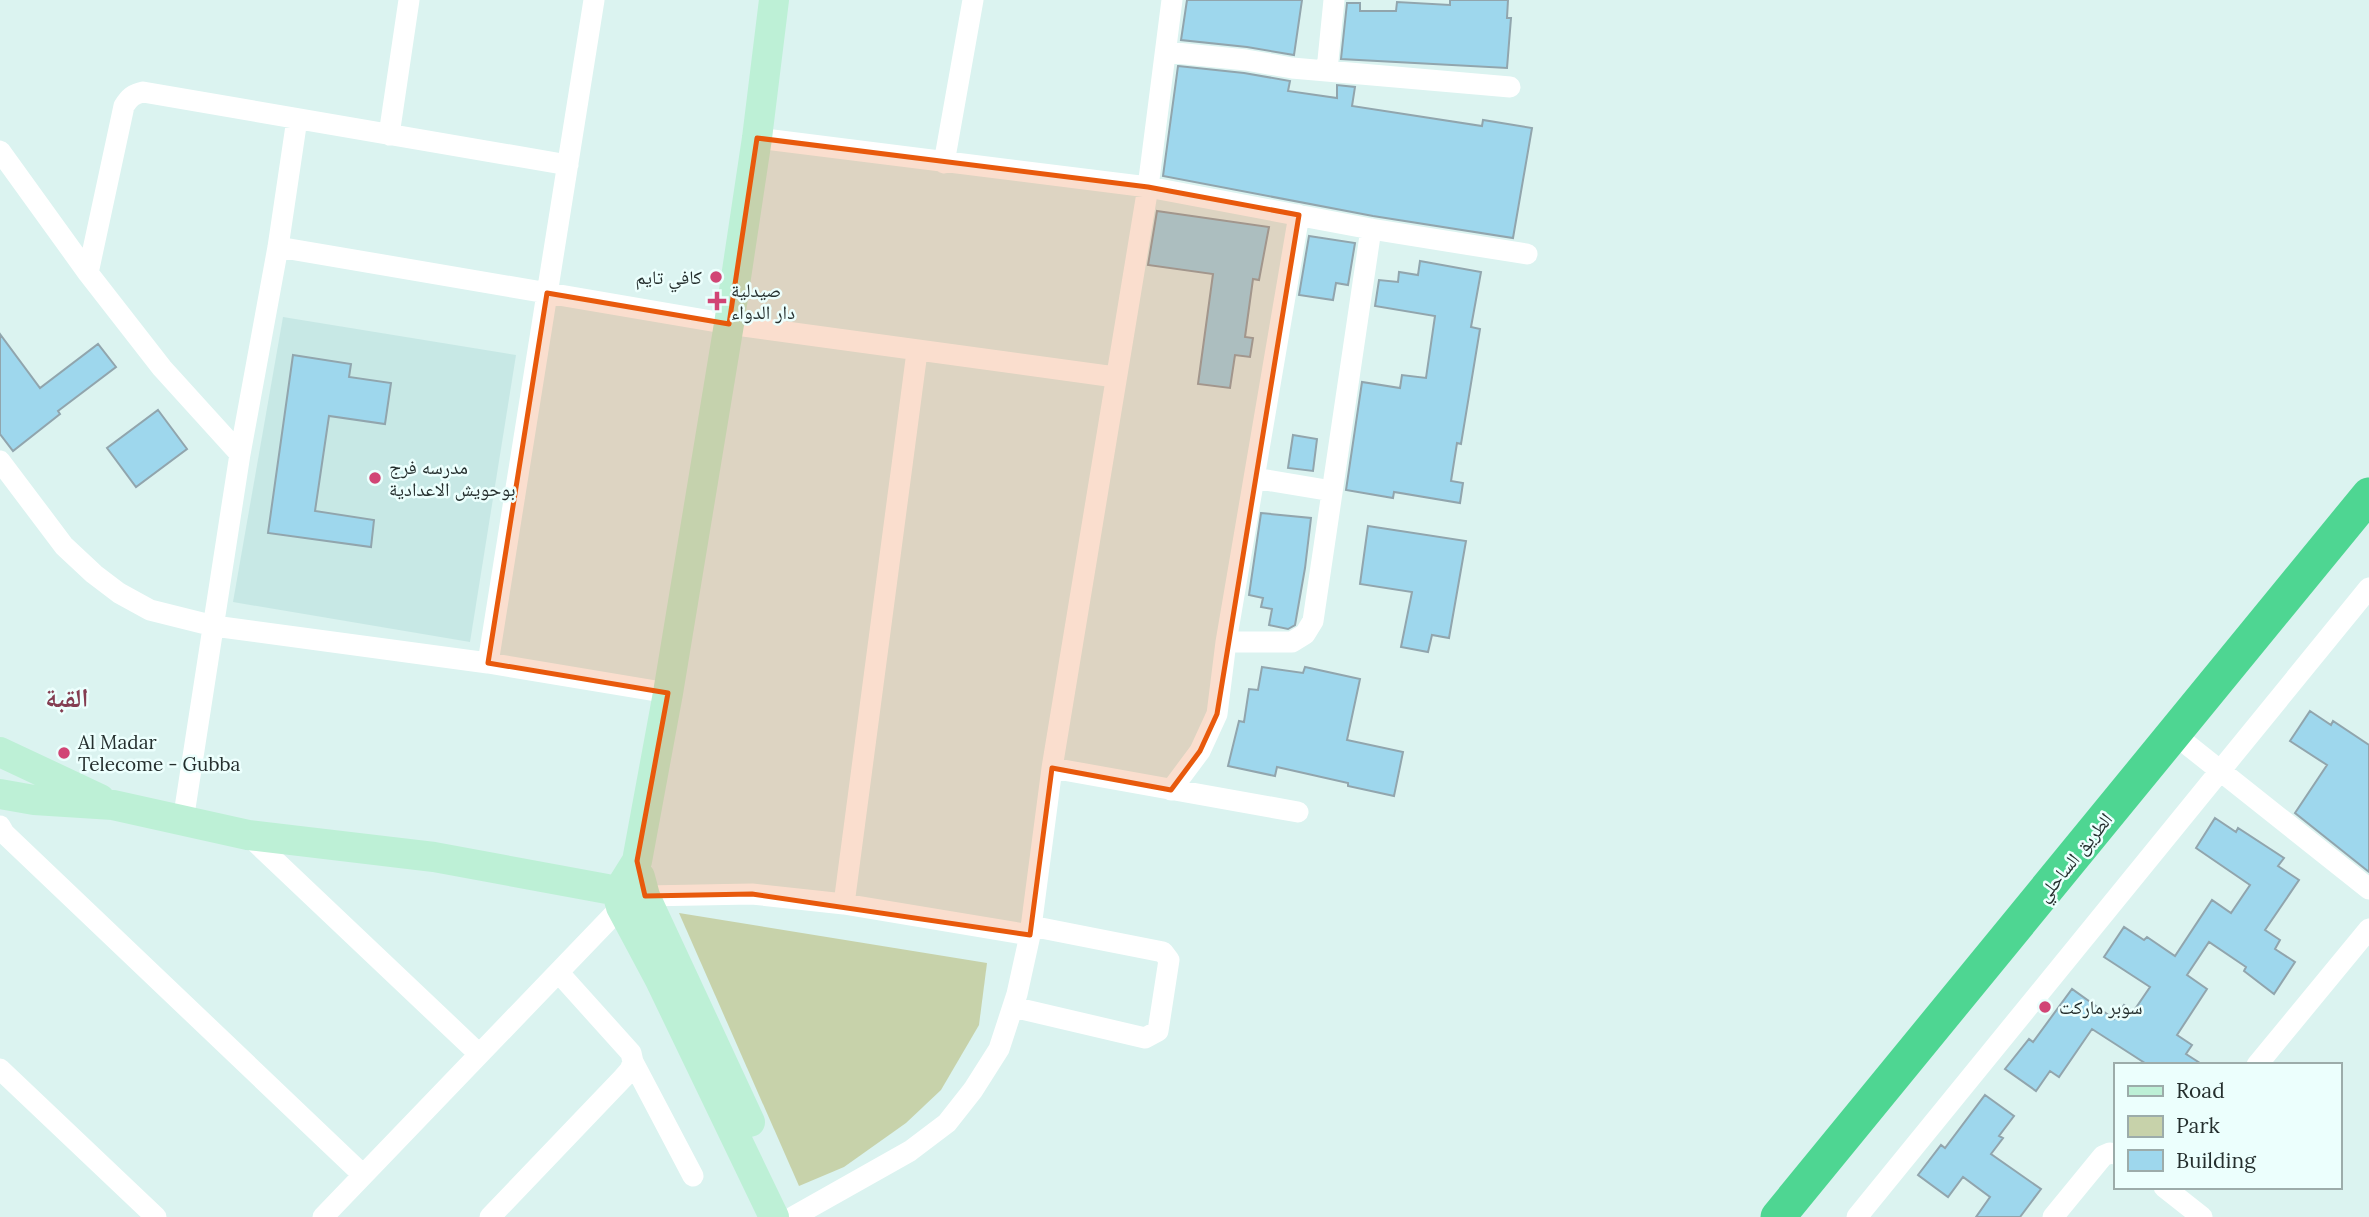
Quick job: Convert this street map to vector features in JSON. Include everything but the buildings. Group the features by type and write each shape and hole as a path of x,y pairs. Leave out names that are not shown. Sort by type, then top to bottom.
{"highway":[{"name":"الطريق الساحلي","path":"1778,1217 2369,495"}],"main road":[{"path":"774,0 757,138 729,324 667,693 628,899 660,980 774,1217"},
{"path":"4,755 113,805"},
{"path":"0,794 34,800 113,805 248,835 434,858 628,899"},
{"path":"628,899 794,1217"}],"street":[{"path":"389,135 409,0"},
{"path":"488,663 594,0"},
{"path":"944,163 972,0"},
{"path":"794,1217 910,1151 947,1123 973,1090 999,1049 1013,1007 1031,930 1052,768 1148,187 1172,0"},
{"path":"1327,70 1334,0"},
{"path":"1166,52 1510,87"},
{"path":"88,273 124,106 129,98 143,92 568,165"},
{"path":"183,821 240,454 278,247 297,119"},
{"path":"757,138 1148,187 1371,229 1527,254"},
{"path":"0,151 88,273 162,368 240,454"},
{"path":"1171,790 1200,751 1217,714 1226,642 1299,215"},
{"path":"1226,642 1292,642 1305,634 1313,621 1371,229"},
{"path":"278,247 729,324 917,352 1115,377"},
{"path":"844,904 917,352"},
{"path":"0,461 64,546 119,593 150,610 214,626 488,663 667,693"},
{"path":"1254,478 1332,491"},
{"path":"1857,1217 2369,588"},
{"path":"2174,734 2369,889"},
{"path":"0,794 4,755"},
{"path":"1052,768 1298,812"},
{"path":"0,826 34,862 362,1174"},
{"path":"248,835 478,1054"},
{"path":"323,1217 628,899 752,894 844,904 1031,930 1163,952 1169,960 1158,1031 1152,1036 1145,1038 1013,1007"},
{"path":"2259,1063 2369,929"},
{"path":"490,1217 631,1070 631,1053 559,973"},
{"path":"632,1062 693,1176"},
{"path":"0,1069 156,1217"},
{"path":"2053,1217 2103,1156 2114,1154"},
{"path":"2167,1189 2202,1217"}],"highlighted area":[{"path":"757,138 1148,187 1299,215 1217,714 1200,751 1171,790 1052,768 1030,935 752,894 645,896 637,861 668,693 488,663 547,293 729,324"}],"shaded area":[{"name":"مدرسه فرج بوحويش الاعدادية","path":"283,317 516,355 470,642 233,602"}],"green space":[{"path":"679,913 987,963 979,1025 941,1090 906,1123 844,1167 799,1186"}],"place":[{"name":"كافي تايم","path":"716,277"},
{"name":"صيدلية دار الدواء","path":"717,301"},
{"name":"مدرسه فرج بوحويش الاعدادية","path":"375,478"},
{"name":"Al Madar Telecome - Gubba","path":"64,753"},
{"name":"سوبر ماركت","path":"2045,1007"}],"district":[{"name":"القبة","path":"67,698"}]}
